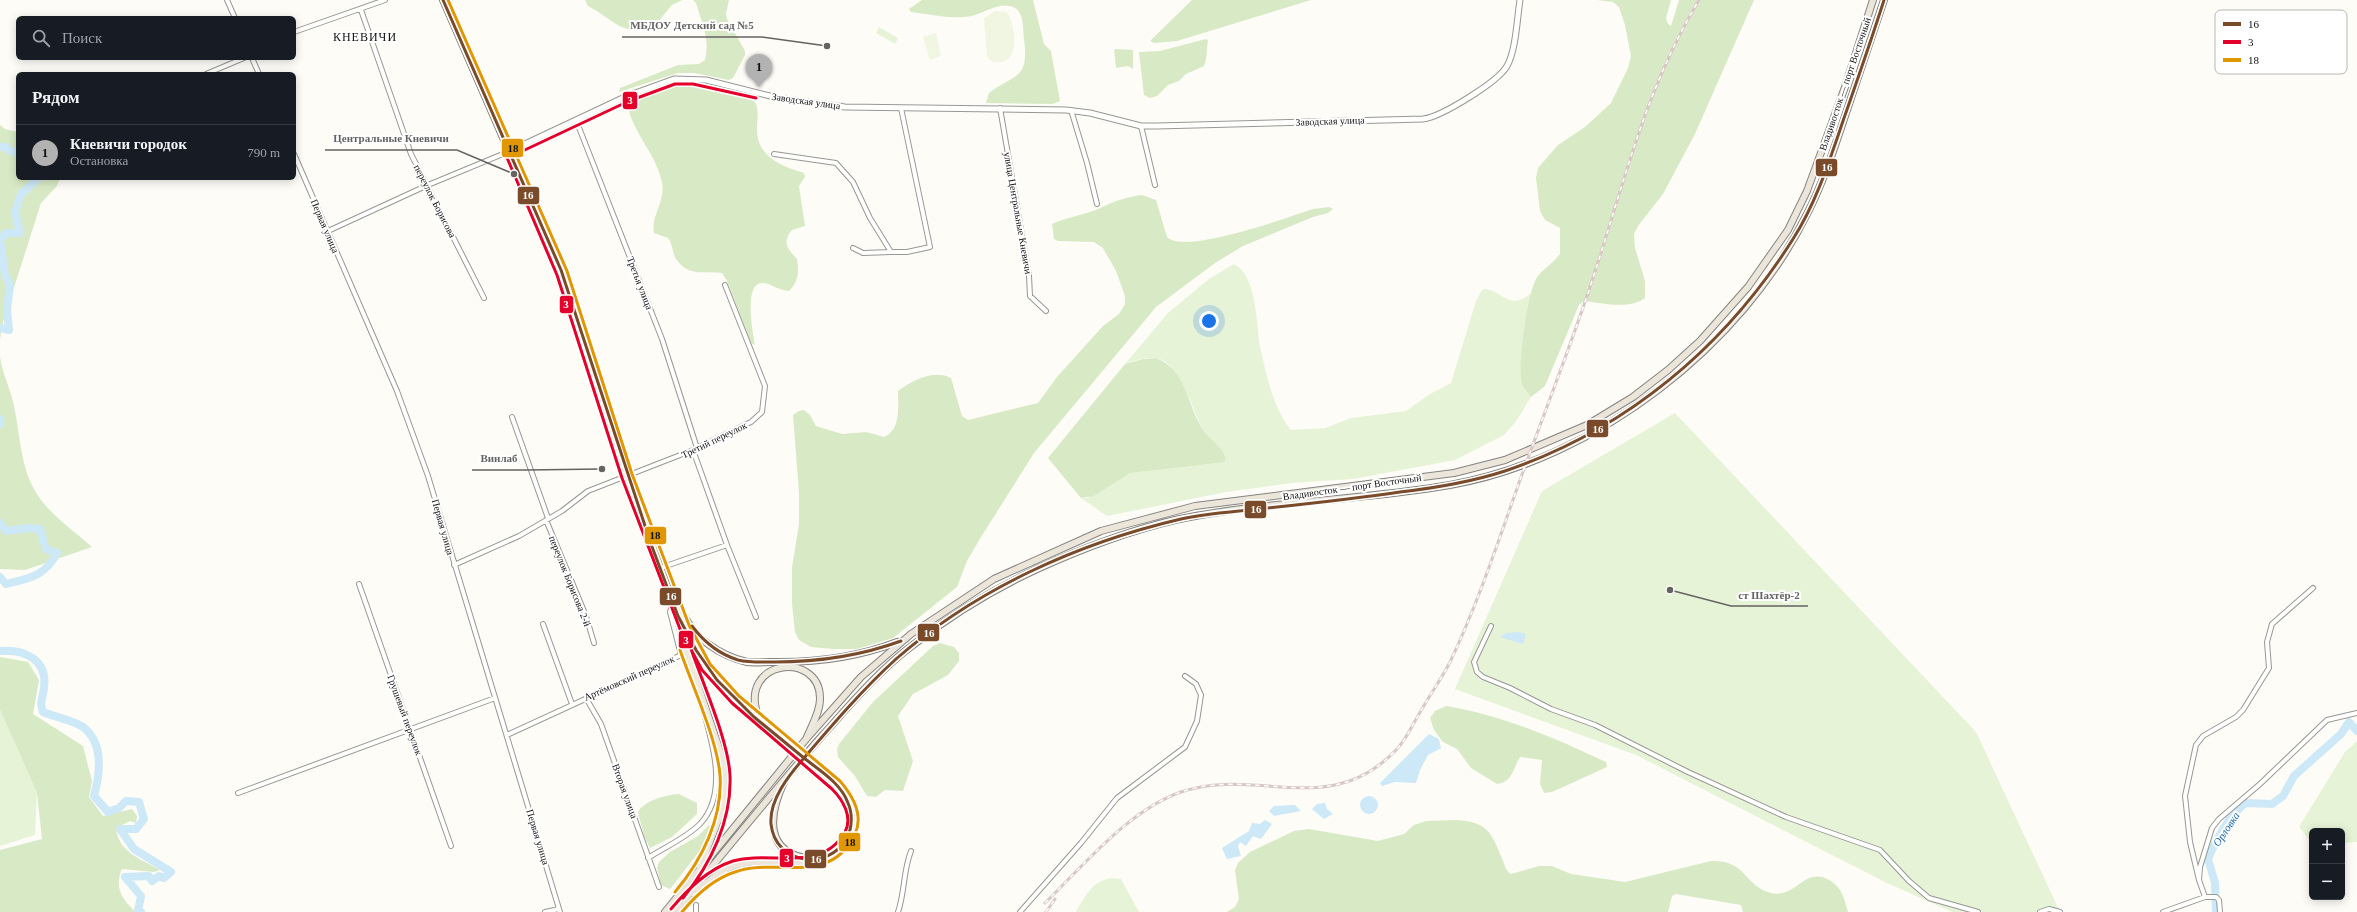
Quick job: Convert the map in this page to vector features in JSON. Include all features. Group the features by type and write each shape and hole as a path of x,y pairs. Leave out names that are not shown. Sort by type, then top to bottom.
{"highway":[{"name":"Владивосток — порт Восточный","path":"665,912 807,738 861,677 901,641 952,605 994,579 1102,531 1195,506 1454,473 1505,460 1587,425 1633,397 1700,341 1748,287 1788,230 1807,191 1845,87 1873,0"},
{"name":"Владивосток — порт Восточный","path":"675,912 787,777 857,698 910,646 973,603 1036,569 1104,541 1173,521 1451,485 1501,472 1566,447 1633,409 1701,356 1773,270 1794,238 1808,212 1832,154 1884,0"},
{"path":"669,590 691,626 707,644 724,654 747,662 785,663 836,658 875,651 901,641"},
{"path":"688,896 720,873 746,863 766,861 812,863 828,858"}],"main road":[{"path":"443,0 562,273 627,476 660,568 684,627 706,667 736,700 843,792 853,817 852,827 845,844 828,858 811,860 796,856 786,851 779,843 773,830 772,820 775,801 787,777"},
{"path":"669,590 672,605 721,754 726,780 721,813 700,868"},
{"path":"760,721 754,707 759,680 770,670 780,666 804,671 813,678 818,686 820,698 819,711 807,738"}],"street":[{"path":"227,0 234,16"},
{"path":"296,31 361,10 385,0"},
{"name":"Заводская улица","path":"510,151 655,85 684,78 706,80 794,101 845,107 1071,110 1141,126 1185,127 1422,120 1436,116 1503,72 1510,58 1520,0"},
{"name":"переулок Борисова","path":"361,10 411,154 484,298"},
{"path":"211,72 239,60"},
{"path":"253,60 258,72"},
{"path":"853,248 863,253 907,252 930,247 901,108"},
{"name":"улица Центральные Кневичи","path":"1000,108 1029,276 1030,296 1046,311"},
{"path":"1071,110 1088,163 1097,204"},
{"name":"Третья улица","path":"576,120 662,339 695,449 727,545 756,617"},
{"path":"1141,126 1155,185"},
{"path":"328,231 428,185 510,151"},
{"path":"774,154 836,163 853,182 870,218 891,252"},
{"name":"Первая улица","path":"296,159 402,405 428,476 560,911"},
{"name":"Третий переулок","path":"454,565 496,547 547,519 588,491 664,463 695,449 751,422 762,412 766,386 725,285"},
{"name":"переулок Борисова 2-й","path":"512,417 547,519 586,616 594,643"},
{"path":"660,568 727,545"},
{"name":"Грушевый переулок","path":"359,584 411,728 451,846"},
{"path":"2204,897 2189,836 2185,796 2196,745 2203,736 2236,717 2243,710 2269,668 2267,642 2272,624 2313,588"},
{"name":"Артёмовский переулок","path":"507,735 682,654 670,612 672,605"},
{"name":"Артёмовский переулок","path":"543,624 572,704"},
{"path":"1491,626 1474,662 1477,672 1483,677 1510,688 1550,709 1595,725 1688,772 1786,817 1880,850 1909,881 1928,898 1978,912"},
{"path":"648,858 699,825 709,813 714,798 714,754 712,742 701,702 682,654"},
{"path":"1020,912 1071,855 1117,798 1185,747 1197,721 1201,695 1196,684 1185,676"},
{"path":"238,793 495,698"},
{"name":"Вторая улица","path":"586,698 601,724 659,887"},
{"path":"2199,880 2203,855 2212,828 2219,819 2260,784 2327,720 2357,713"},
{"path":"898,912 904,893 905,867 911,851"},
{"path":"2163,912 2204,897 2214,897 2219,900 2220,912"},
{"path":"696,905 696,912"},
{"path":"2040,912 2049,910 2060,912"},
{"path":"545,912 560,911"}],"green space":[{"path":"585,0 682,0 672,5 651,30 640,31 624,28 588,6"},
{"path":"693,0 729,0 726,14 727,19 745,51 745,55 733,78 729,80 694,73 678,73 619,92 620,88 678,65 699,64 705,60 707,45 705,31 696,3"},
{"path":"922,0 1033,0 1044,44 1051,51 1060,101 1053,104 986,103 989,93 1013,78 1022,69 1025,52 1022,18 1018,10 1004,5 964,17 949,17 911,12 909,9"},
{"path":"1192,0 1311,0 1177,41 1154,43 1150,41"},
{"path":"1597,0 1671,0 1666,18 1668,24 1671,26 1679,0 1754,0 1695,134 1663,194 1638,226 1634,234 1635,248 1645,281 1645,298 1639,302 1623,305 1584,301 1579,305 1545,386 1531,397 1522,384 1521,375 1522,348 1529,302 1537,277 1560,254 1560,228 1545,220 1540,211 1536,178 1538,168 1558,145 1585,127 1611,103 1628,68 1631,56 1625,25 1619,7 1613,2"},
{"path":"995,11 1006,12 1012,22 1014,31 1013,48 1010,56 1005,61 997,62 989,59 987,56 984,18"},
{"path":"879,27 898,38 895,44 876,33"},
{"path":"936,33 941,56 930,60 923,37"},
{"path":"1206,39 1208,40 1204,66 1186,74 1179,81 1168,85 1157,96 1150,98 1144,95 1139,52 1160,51"},
{"path":"1114,50 1133,50 1133,69 1128,66 1116,68"},
{"path":"674,83 693,84 731,90 751,99 757,107 758,139 761,147 772,159 787,167 804,173 805,177 799,186 805,226 792,230 787,238 788,248 797,259 798,272 795,284 789,291 763,283 757,285 753,291 751,299 751,320 755,345 751,343 727,281 722,273 697,272 686,269 676,259 668,238 654,233 654,221 663,190 662,183 655,162 630,115 628,105 642,93"},
{"path":"0,125 5,129 16,132 16,180 59,180 57,186 41,203 3,322 0,339"},
{"path":"1142,195 1156,200 1167,237 1177,241 1194,241 1214,238 1261,226 1313,209 1329,207 1333,209 1328,213 1313,217 1243,246 1215,263 1156,307 1034,453 967,561 957,587 893,638 857,649 811,647 799,640 795,632 792,604 792,567 799,524 799,493 793,415 804,410 810,415 816,426 842,434 866,432 884,437 889,434 896,424 898,411 898,391 910,383 931,375 951,378 962,416 968,420 1038,403 1057,377 1103,326 1119,314 1125,304 1125,296 1116,271 1103,248 1094,242 1058,241 1054,239 1052,224 1111,203"},
{"path":"1234,264 1242,270 1251,289 1254,300 1260,346 1271,390 1279,412 1291,430 1325,428 1351,418 1406,411 1430,394 1451,383 1476,301 1482,290 1486,289 1513,301 1518,301 1531,293 1523,345 1523,386 1531,397 1517,420 1504,435 1455,460 1353,479 1292,483 1226,492 1107,516 1081,498 1088,498 1130,473 1198,463 1208,464 1224,454 1205,433 1185,389 1172,368 1164,361 1155,358 1143,359 1125,364 1168,313 1209,279"},
{"path":"0,357 15,409 20,444 29,479 45,505 92,547 25,570 0,569"},
{"path":"1156,358 1167,364 1182,381 1200,425 1222,451 1225,462 1130,473 1094,496 1081,498 1048,458 1125,364 1143,359"},
{"path":"1675,413 1976,732 2060,912 1952,912 1887,883 1636,755 1455,689 1542,491"},
{"path":"940,643 954,647 959,653 959,661 948,675 913,694 898,716 913,761 903,791 885,790 876,797 867,796 855,776 838,757 837,749 839,744 873,702 933,646"},
{"path":"0,657 28,662 39,680 33,714 83,746 92,781 89,797 103,816 132,809 137,816 136,823 130,821 116,828 118,836 121,843 132,854 160,870 154,872 122,869 119,887 123,898 136,912 0,912 0,850 42,839 37,793 0,710"},
{"path":"1446,706 1487,715 1528,728 1606,762 1607,767 1552,792 1544,793 1540,784 1542,760 1520,757 1512,774 1502,783 1497,784 1471,768 1457,749 1443,742 1434,730 1430,718 1435,711"},
{"path":"0,710 37,793 35,835 0,846"},
{"path":"2357,741 2357,842 2345,843 2345,828 2309,828 2309,840 2299,827 2345,752"},
{"path":"679,794 697,803 697,814 672,837 650,848 644,836 638,812 651,801 662,797"},
{"path":"1457,820 1476,823 1488,831 1496,843 1506,868 1511,874 1539,866 1552,866 1571,874 1625,882 1711,861 1723,862 1739,869 1755,885 1762,890 1771,893 1779,894 1787,892 1812,877 1827,879 1836,885 1842,893 1848,912 1743,912 1741,905 1676,894 1672,896 1668,912 1227,912 1235,907 1239,899 1235,870 1238,863 1250,852 1294,831 1309,829 1378,841 1404,834 1414,825 1426,821"},
{"path":"709,825 711,826 702,848 670,889 661,885 657,868 659,862 670,852 698,836"},
{"path":"1111,878 1121,879 1139,912 1076,912 1086,895 1094,886"}],"water":[{"path":"1519,632 1526,634 1523,644 1500,637 1506,633"},
{"path":"1429,734 1439,739 1441,748 1428,755 1420,770 1416,783 1395,782 1382,786 1380,783"},
{"path":"1369,796 1375,799 1378,805 1375,811 1369,814 1363,811 1360,805 1363,799"},
{"path":"1325,803 1327,809 1333,814 1324,819 1312,809 1317,804"},
{"path":"1295,805 1301,811 1274,816 1269,811 1274,806"},
{"path":"1265,820 1272,824 1261,839 1253,836 1246,846 1240,842 1238,846 1241,856 1227,859 1222,848 1249,831 1252,823 1260,824"}],"waterway":[{"path":"0,147 6,147 10,151 16,152"},
{"path":"0,328 9,330 7,310 10,285 5,275 0,240 6,233 20,233 15,212 21,194 37,180"},
{"path":"0,419 0,424"},
{"path":"0,523 6,531 29,528 40,529 46,549 57,553 47,567 30,578 6,584 0,577"},
{"path":"0,651 18,652 33,658 42,670 44,678 41,703 43,712 69,720 83,727 90,734 94,741 99,759 98,778 94,796 108,812 119,808 126,801 139,802 144,819 136,829 120,829 134,849 171,872 164,878 159,876 152,881 149,876 125,877 141,896 138,911 141,912"},
{"name":"Орловка","path":"2216,912 2215,883 2208,859 2216,841 2230,818 2245,803 2272,804 2283,796 2294,776 2341,734 2349,722 2357,731"}],"railway":[{"path":"1045,903 1091,856 1125,825 1162,800 1181,792 1209,786 1237,784 1292,788 1319,787 1345,782 1371,771 1396,750 1403,741 1447,668 1473,610 1579,319 1624,178 1649,106 1663,70 1699,0"},
{"path":"1046,912 1055,899"}],"transit line":[{"name":"16","path":"443,0 561,270 651,544 678,616 696,650 717,680 754,717 804,758"},
{"name":"18","path":"448,0 567,271 632,474 689,625 710,664 739,696 840,781 849,793 857,813 858,820 855,834 844,850 832,860 817,865 801,867 751,868 735,872 712,883 682,912"},
{"name":"16","path":"804,758 872,682 896,659 927,634 994,590 1067,555 1142,529 1191,517 1365,497 1440,486 1479,478 1505,471 1549,454 1591,433 1631,408 1669,380 1704,349 1736,315 1766,278 1793,239 1809,211 1827,167 1884,0"},
{"name":"3","path":"512,156 629,101 675,84 693,84 756,98"},
{"name":"3","path":"505,153 557,275 622,478 680,629 702,670 732,703 832,789 840,798 846,809 848,820 845,832 835,845 823,853 809,857 748,858 733,861 715,869 699,880 671,909"},
{"name":"16","path":"692,626 718,651 738,660 752,662 791,662 839,657 870,651 901,641"},
{"name":"3","path":"683,898 702,871 718,841 730,792 730,775 725,745 714,710 690,646"},
{"name":"18","path":"675,892 694,866 709,838 718,807 720,791 720,775 714,745 680,650"},
{"name":"16","path":"804,758 835,783 845,796 850,807 851,825 847,838 838,849 828,856 816,859 803,859 792,855 782,848 775,837 771,824 773,806 781,788 804,758"}],"place":[{"name":"МБДОУ Детский сад №5","path":"827,46"},
{"name":"Кневичи городок","path":"759,87"},
{"name":"Центральные Кневичи","path":"514,174"},
{"name":"Винлаб","path":"602,469"},
{"name":"ст Шахтёр-2","path":"1670,590"}],"district":[{"name":"КНЕВИЧИ","path":"365,37"}]}
